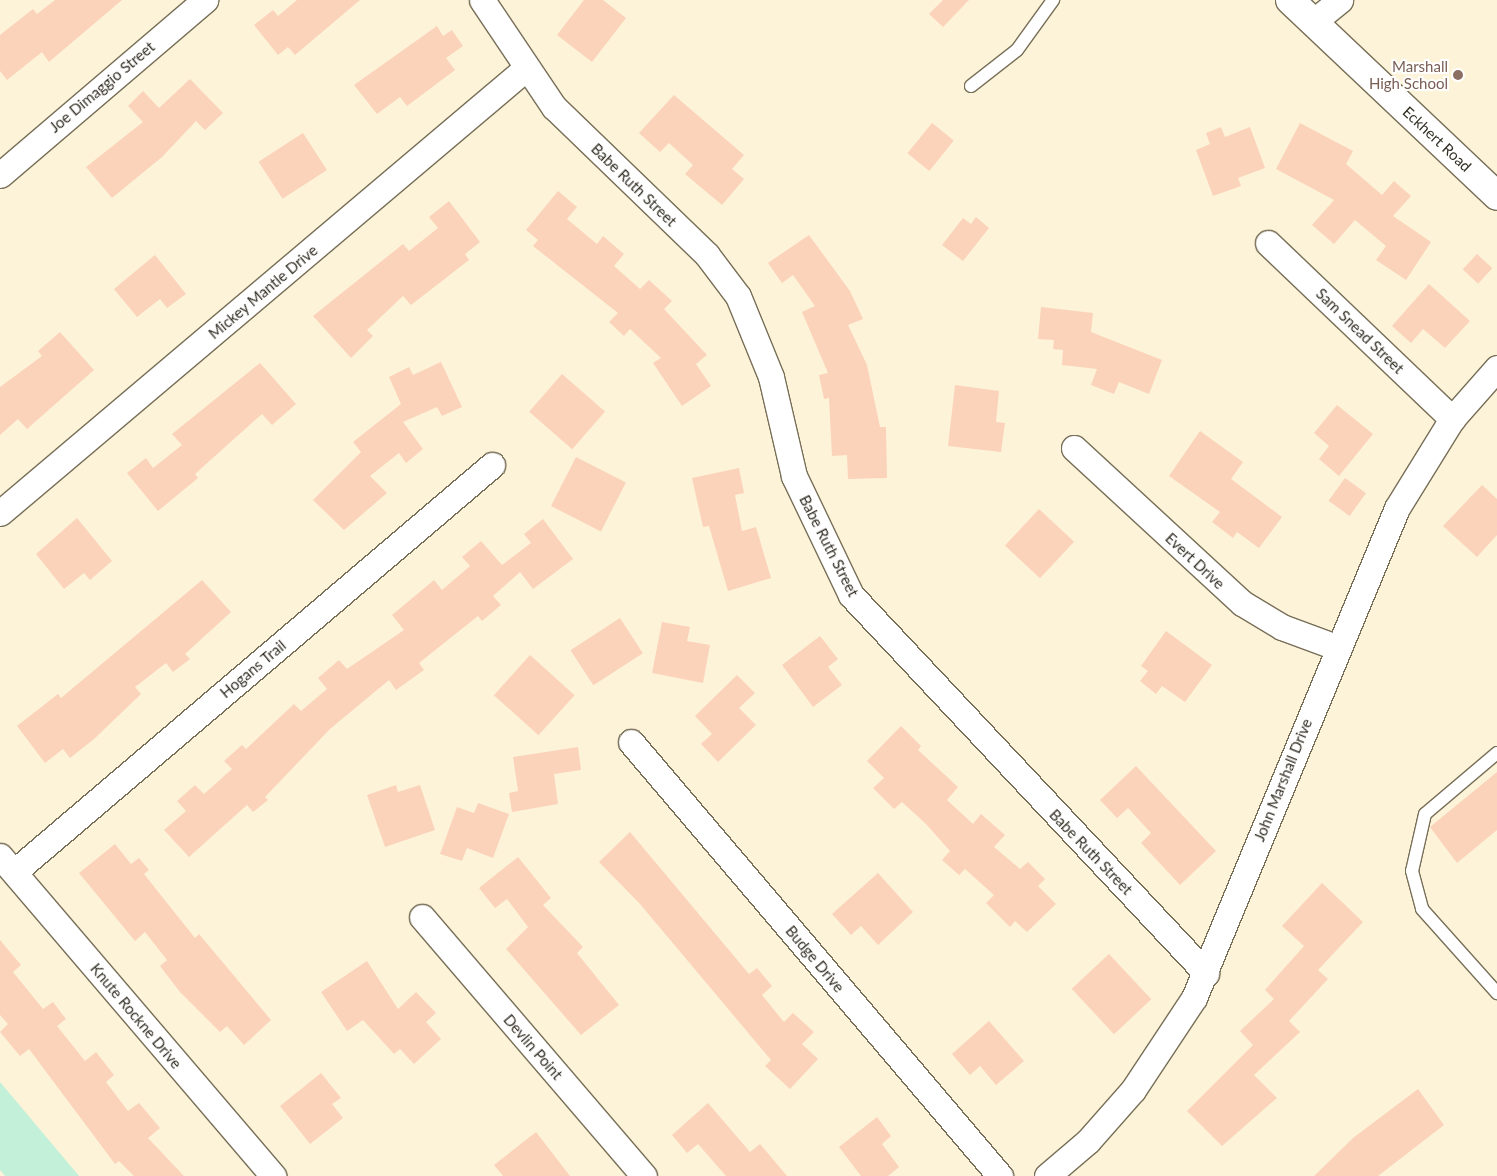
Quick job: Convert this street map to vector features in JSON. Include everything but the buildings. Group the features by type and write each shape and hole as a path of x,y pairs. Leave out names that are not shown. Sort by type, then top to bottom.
{"main road":[{"name":"Eckhert Road","path":"1290,0 1497,196"}],"street":[{"name":"Joe Dimaggio Street","path":"0,174 205,0"},
{"name":"Babe Ruth Street","path":"482,0 504,27 525,69 554,107 707,255 738,296 771,377 794,476 851,594 1206,973"},
{"path":"1313,22 1340,0"},
{"name":"Mickey Mantle Drive","path":"0,513 525,69"},
{"name":"Sam Snead Street","path":"1268,243 1452,419"},
{"name":"John Marshall Drive","path":"1047,1176 1088,1141 1164,1049 1206,973 1336,647 1397,508 1452,419 1497,368"},
{"name":"Evert Drive","path":"1074,448 1242,603 1282,627 1336,647"},
{"name":"Hogans Trail","path":"7,864 492,465"},
{"name":"Budge Drive","path":"631,742 1000,1176"},
{"name":"Knute Rockne Drive","path":"7,864 273,1176"},
{"name":"Devlin Point","path":"422,917 644,1176"}],"lane":[{"path":"971,86 1017,50 1053,0"},
{"path":"1497,753 1425,814 1412,870 1422,909 1497,993"}],"green space":[{"path":"0,1082 79,1176 5,1176 0,1170"}],"place":[{"name":"Marshall High School","path":"1458,75"}]}
